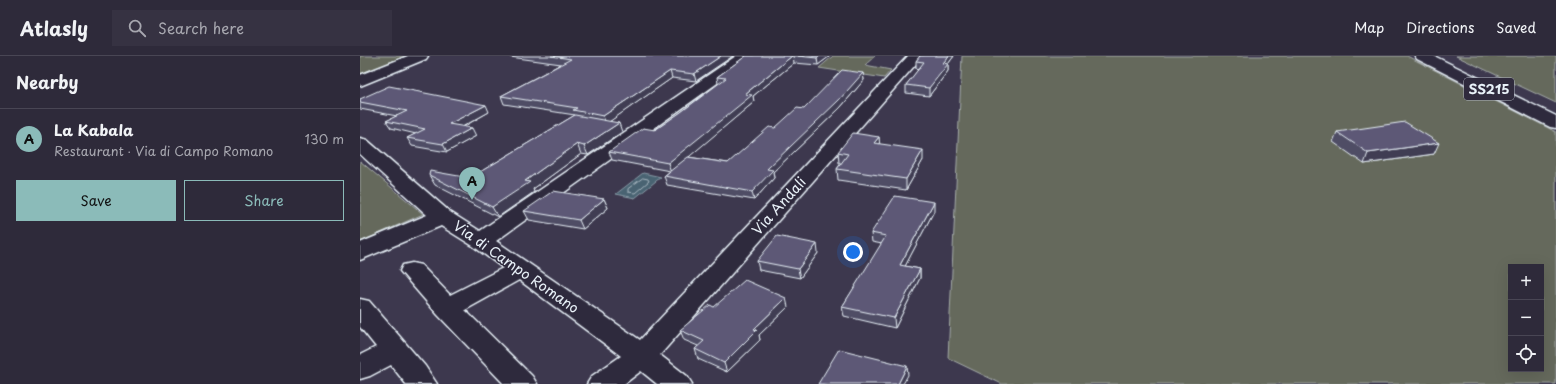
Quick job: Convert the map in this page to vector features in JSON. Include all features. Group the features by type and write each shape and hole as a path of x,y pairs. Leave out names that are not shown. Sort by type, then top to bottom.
{"street":[{"path":"360,81 421,56"},
{"path":"481,241 746,56"},
{"name":"Via Andali","path":"602,384 642,356 916,56"},
{"name":"SS215","path":"1422,56 1556,123"},
{"name":"SS215","path":"1440,56 1556,112"},
{"name":"Via di Campo Romano","path":"360,144 442,217 481,241 642,356 677,384"},
{"path":"360,252 442,217"},
{"path":"447,308 520,269"},
{"path":"412,271 522,384"},
{"path":"360,308 371,324 422,384"},
{"path":"360,368 394,350"}],"green space":[{"path":"360,56 409,56 360,76"},
{"path":"833,56 875,56 865,65 891,70 884,78 819,68"},
{"path":"962,56 1407,56 1556,132 1556,384 1002,384 948,358"},
{"path":"1456,56 1556,56 1556,103"},
{"path":"360,161 423,214 360,242"}],"water":[{"path":"643,173 661,177 635,198 616,194"}],"building":[{"path":"551,56 721,56 694,74 670,71 603,116 573,110 577,108 501,96 571,59"},
{"path":"746,56 792,56 745,94 752,95 668,163 609,152 643,128 655,130 681,112 726,78 717,77"},
{"path":"798,56 820,56 817,58"},
{"path":"920,56 949,56 943,63 948,64 929,88 906,85 924,62 916,61"},
{"path":"842,70 863,73 839,100 767,169 773,170 752,192 664,176 688,157 728,163 769,127 775,128 797,108 804,109"},
{"path":"389,86 486,105 449,124 472,128 443,144 407,138 425,129 386,121 407,111 360,102 360,99"},
{"path":"575,115 619,123 584,146 577,144 525,181 530,182 492,207 429,175 430,171 470,178"},
{"path":"1405,122 1439,143 1368,153 1337,132"},
{"path":"853,133 879,137 874,143 923,150 906,179 837,169 848,154 838,152"},
{"path":"553,191 604,199 579,220 524,211"},
{"path":"895,196 934,202 900,265 920,269 894,318 842,307 886,236 871,233"},
{"path":"777,236 817,244 798,269 757,261"},
{"path":"745,280 786,298 754,329 757,330 724,363 695,349 704,341 680,330 710,305 714,307"},
{"path":"839,349 907,366 898,384 818,384"}],"place":[{"name":"La Kabala","path":"472,200"}]}
